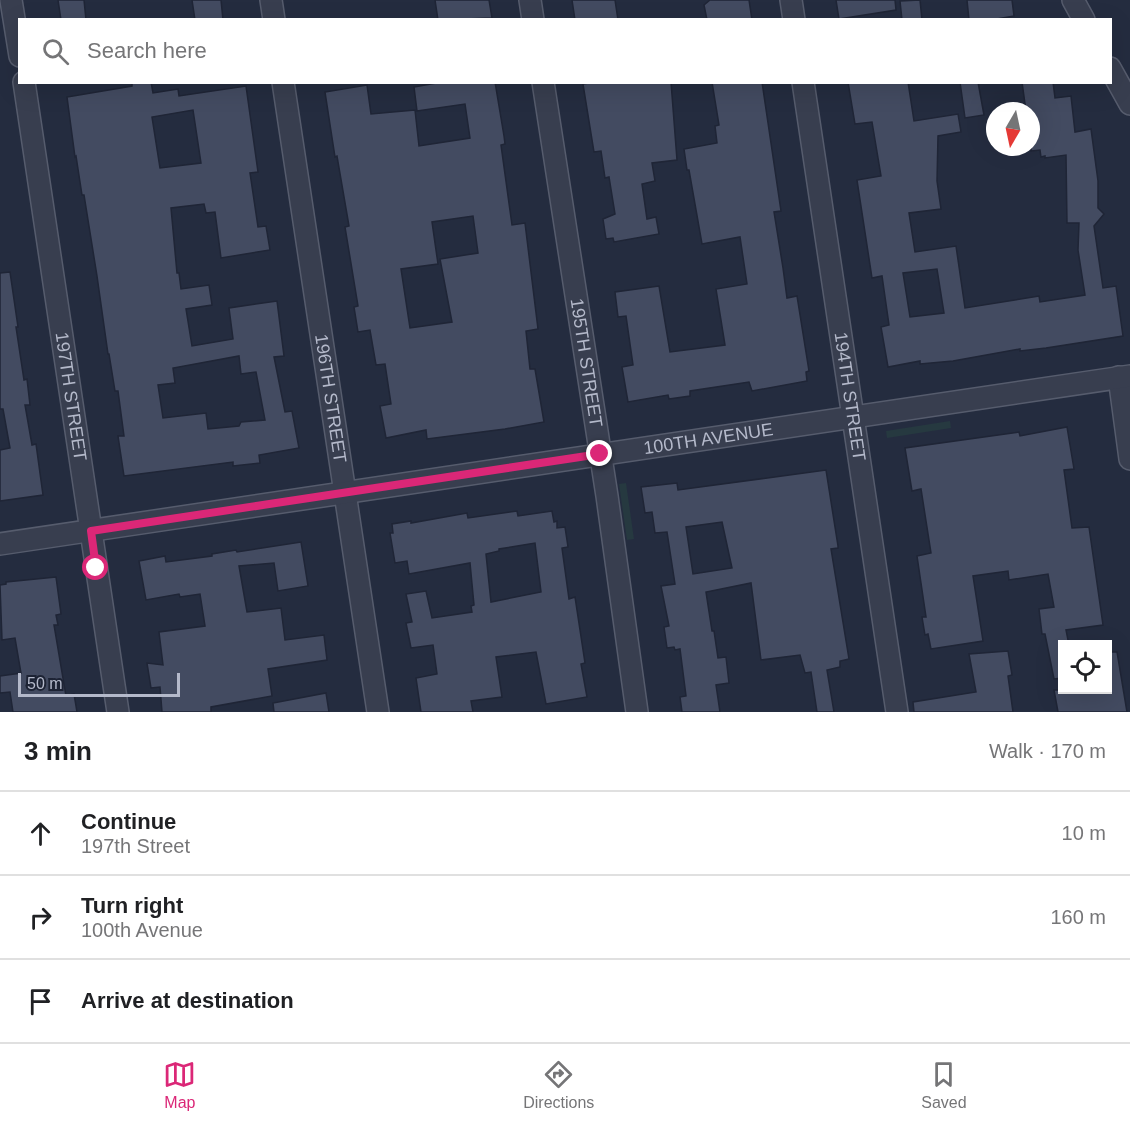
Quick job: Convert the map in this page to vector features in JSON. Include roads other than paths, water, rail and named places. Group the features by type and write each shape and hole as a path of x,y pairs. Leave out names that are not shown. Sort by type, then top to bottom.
{"street":[{"path":"11,0 18,44"},
{"path":"271,0 274,18"},
{"path":"530,0 533,18"},
{"path":"791,0 794,18"},
{"path":"1073,0 1083,18"},
{"path":"1112,72 1130,104"},
{"name":"197TH STREET","path":"24,84 118,712"},
{"name":"196TH STREET","path":"283,84 378,712"},
{"name":"195TH STREET","path":"543,84 637,712"},
{"name":"194TH STREET","path":"803,84 897,712"},
{"path":"1124,376 1130,459"},
{"name":"100TH AVENUE","path":"0,544 1124,376"}]}
